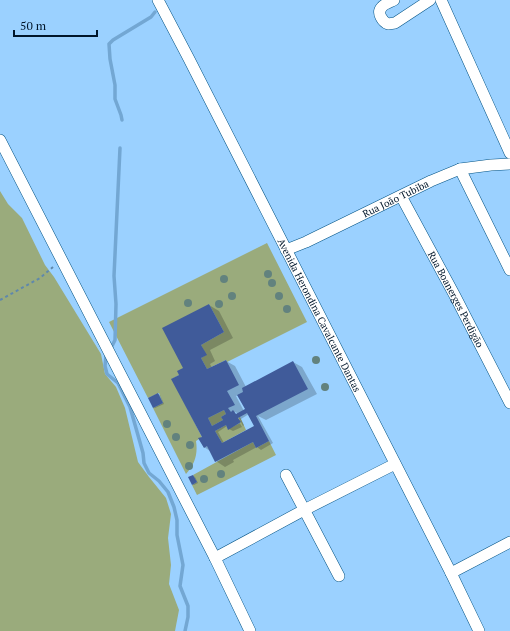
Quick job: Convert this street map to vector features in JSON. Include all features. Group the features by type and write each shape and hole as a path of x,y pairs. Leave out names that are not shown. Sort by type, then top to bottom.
{"street":[{"name":"Avenida Herondina Cavalcante Dantas","path":"158,0 193,66 479,631"},
{"path":"394,0 382,7 380,11 383,21 388,24 394,23 430,0"},
{"path":"441,0 510,153"},
{"path":"0,140 215,558 250,631"},
{"name":"Rua João Tubiba","path":"286,250 306,242 431,181 460,169 510,164"},
{"path":"460,169 510,270"},
{"name":"Rua Boanerges Perdigão","path":"401,196 455,296 510,404"},
{"path":"215,558 304,510 395,464"},
{"path":"286,475 339,576"},
{"path":"451,574 510,542"}],"path":[{"path":"0,300 40,278 62,260"}],"green space":[{"path":"0,191 8,204 22,218 45,265 54,277 101,354 105,374 116,387 125,408 138,462 166,498 171,514 168,538 171,565 169,584 179,610 175,631 0,631"},
{"path":"267,243 307,322 227,362 226,360 207,369 201,358 206,355 201,345 224,332 209,304 183,368 179,375 172,379 202,437 196,441 197,450 195,459 186,474 153,408 163,403 159,393 148,398 109,322"},
{"path":"224,410 226,414 221,417 223,420 212,426 208,418"},
{"path":"240,417 246,430 222,443 215,431 226,425 228,429 240,423 238,418"},
{"path":"269,441 276,455 197,495 192,485 197,482 193,475 253,442 256,448"}],"building":[{"path":"209,304 224,332 201,345 207,355 201,358 207,369 226,360 239,385 227,391 235,405 228,408 231,412 233,410 236,414 245,409 237,395 243,392 242,388 293,361 308,389 256,416 269,441 256,448 253,442 215,462 207,446 204,448 198,438 202,437 171,379 179,375 177,371 183,368 162,328","holes":["224,410 226,414 221,417 223,420 212,426 208,418","247,413 254,426 222,443 215,431 226,425 228,430 241,422 238,418"]},
{"path":"158,393 163,403 153,408 148,398"},
{"path":"193,475 197,482 192,485 188,477"}],"waterway":[{"path":"122,120 115,99 115,85 109,44 113,40 151,17 155,12"},
{"path":"111,348 115,340 116,304 114,276 120,148"},
{"path":"106,355 105,366 107,374 118,383 130,407 143,453 144,463 149,473 159,481 168,492 174,507 177,520 177,535 183,565 180,586 188,606 188,617 185,631"}]}
